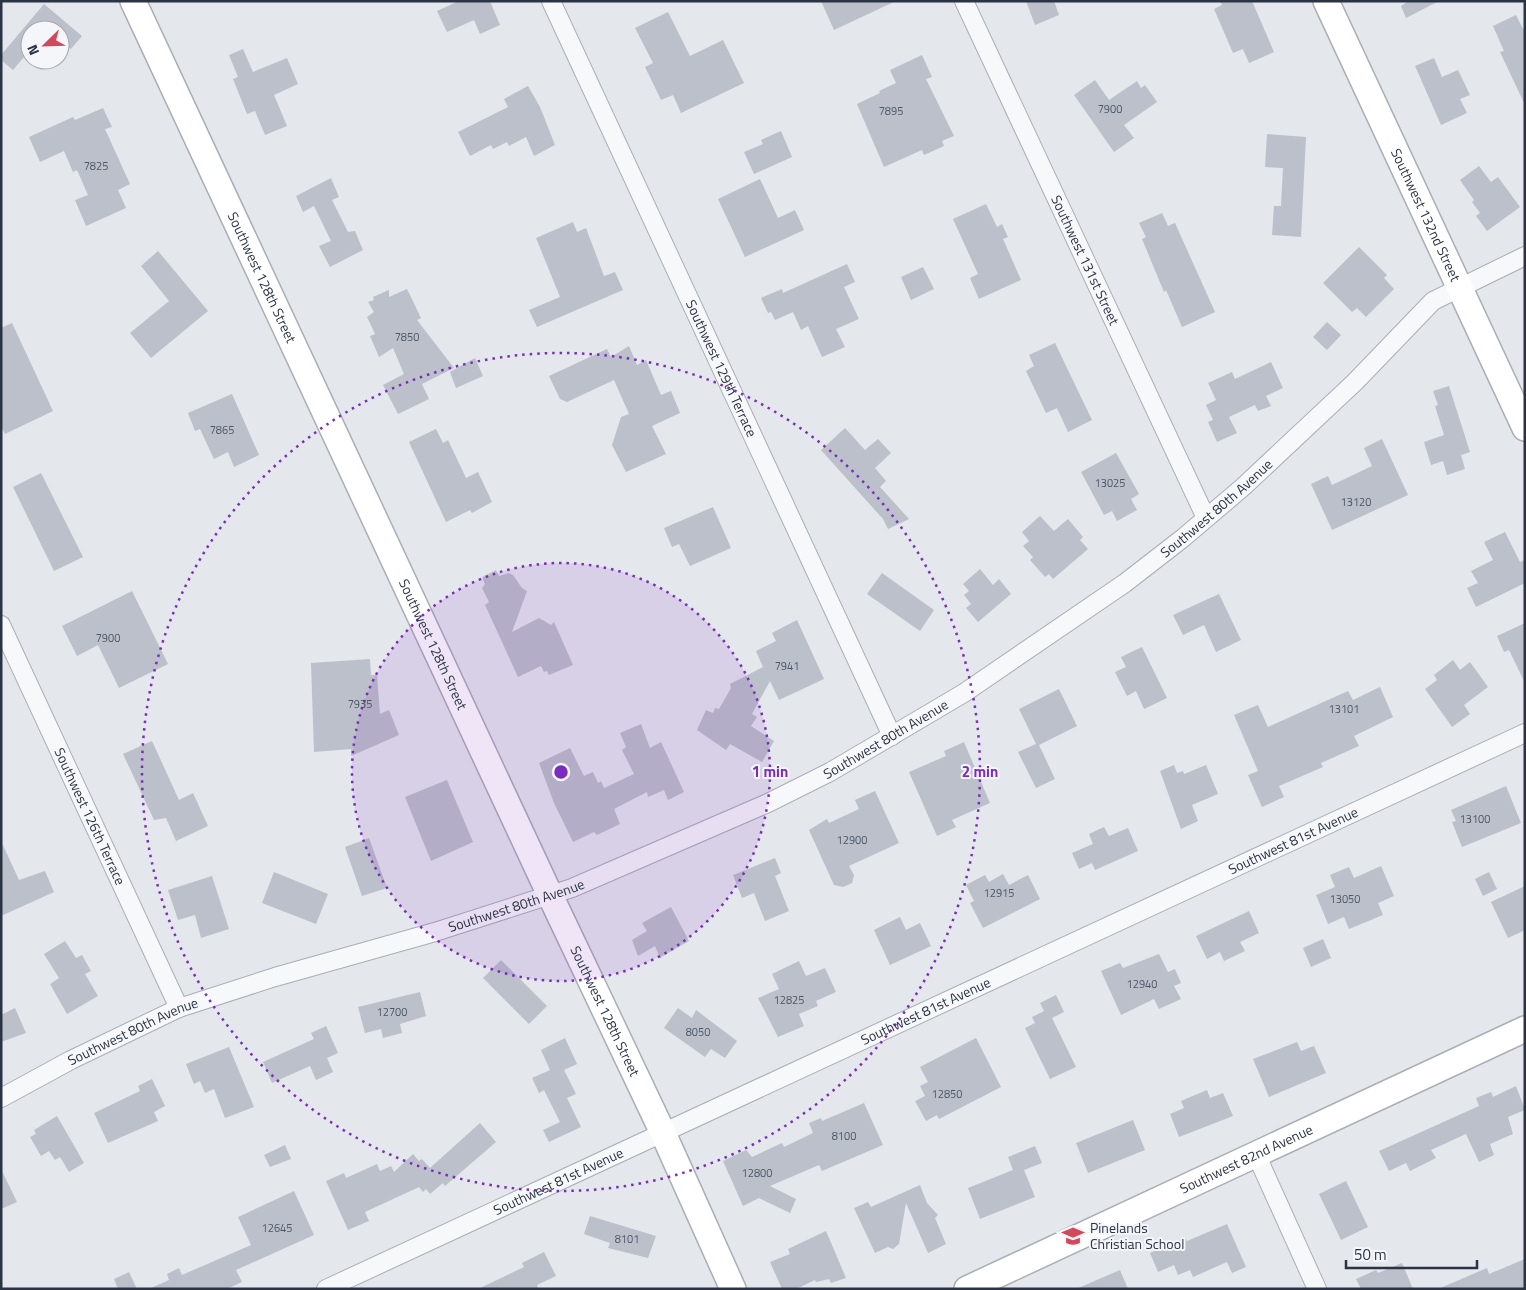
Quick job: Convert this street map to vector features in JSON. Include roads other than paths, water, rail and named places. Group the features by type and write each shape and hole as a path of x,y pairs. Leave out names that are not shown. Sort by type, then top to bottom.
{"street":[{"name":"Southwest 128th Street","path":"133,1 550,895 664,1132 733,1289"},
{"name":"Southwest 129th Terrace","path":"551,1 892,736"},
{"name":"Southwest 131st Street","path":"964,1 1206,518"},
{"name":"Southwest 132nd Street","path":"1326,1 1525,428"},
{"name":"Southwest 80th Avenue","path":"1,1098 79,1056 179,1008 276,977 435,932 550,895 580,884 768,803 830,772 994,674 1100,601 1206,518 1348,388 1433,301 1525,256"},
{"name":"Southwest 126th Terrace","path":"1,624 179,1008"},
{"name":"Southwest 81st Avenue","path":"326,1289 1525,732"},
{"name":"Southwest 82nd Avenue","path":"968,1289 1525,1029"},
{"path":"1256,1154 1317,1289"}],"place":[{"name":"Pinelands Christian School","path":"1073,1236"}]}
